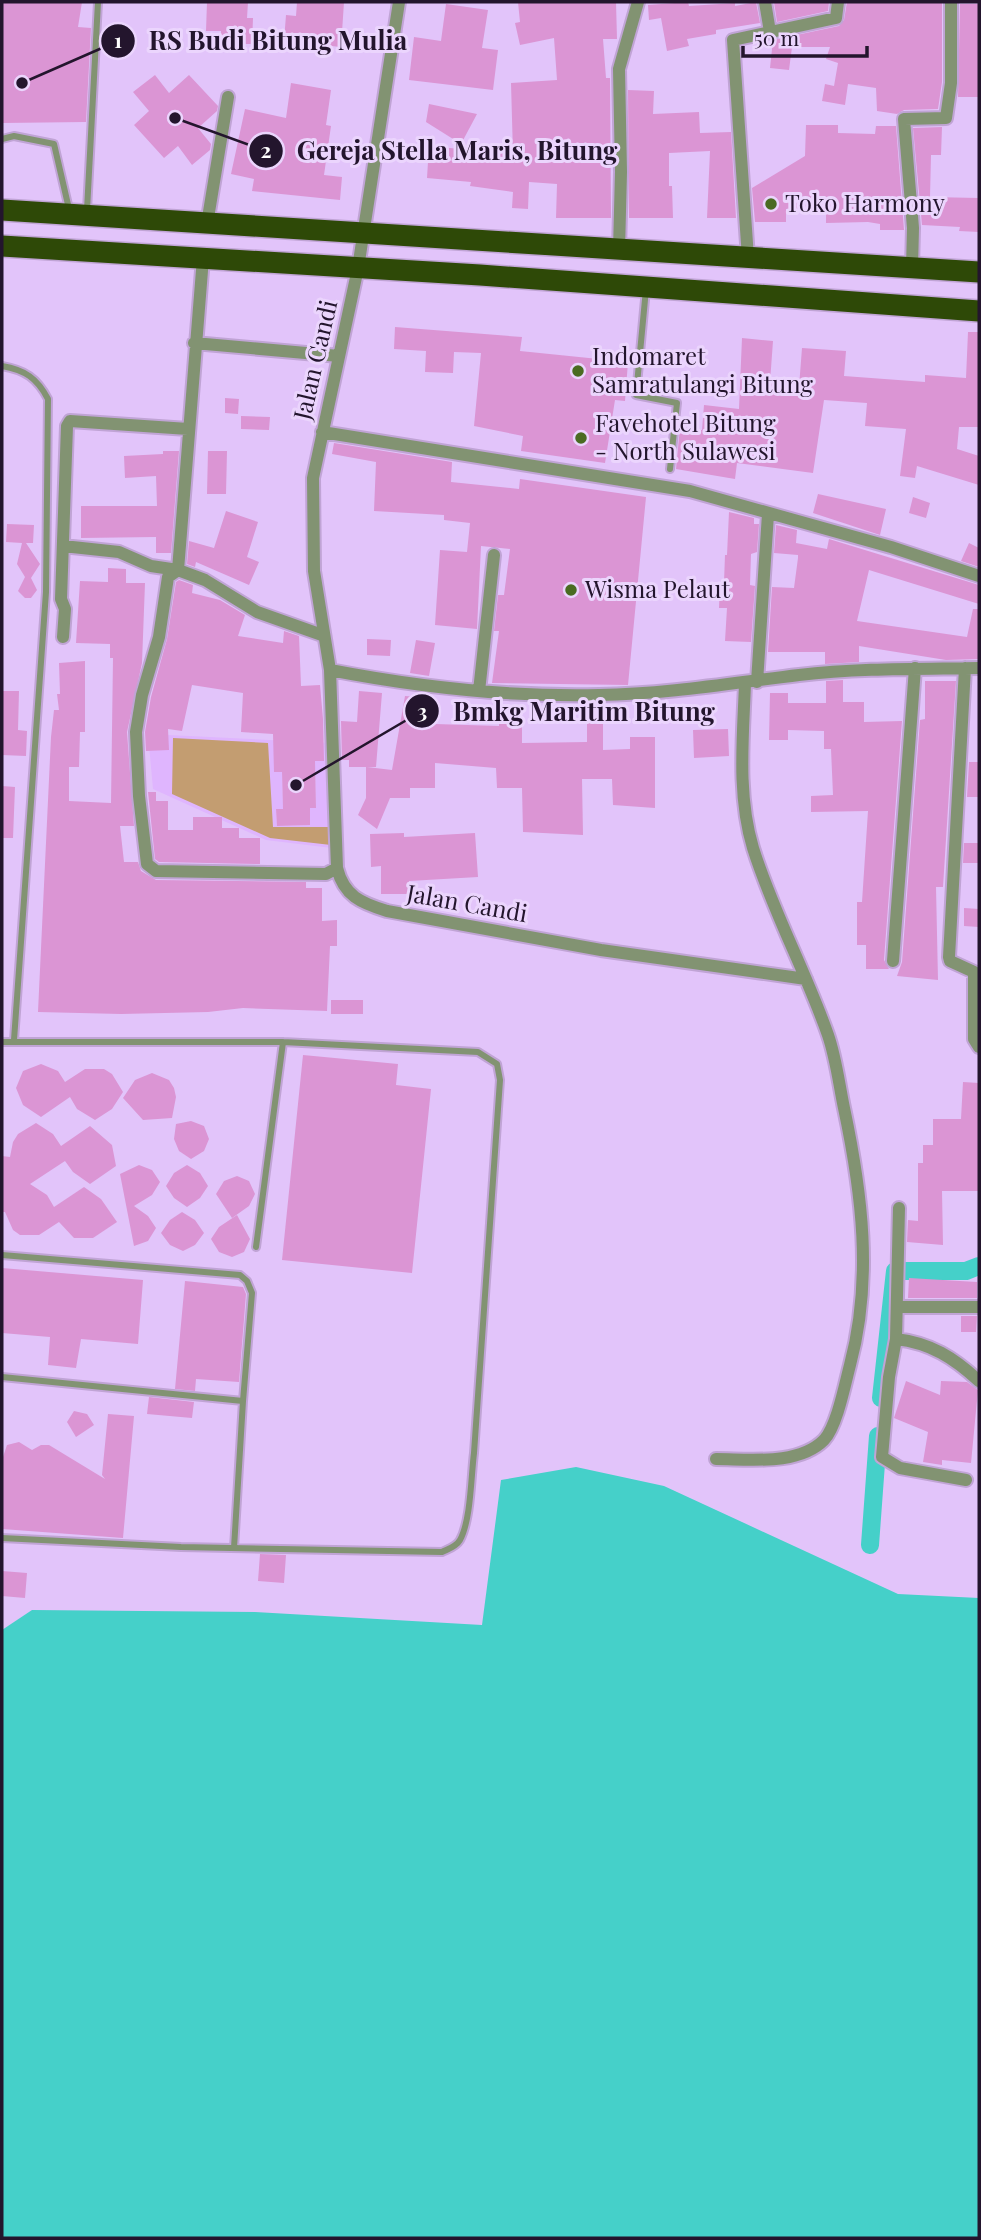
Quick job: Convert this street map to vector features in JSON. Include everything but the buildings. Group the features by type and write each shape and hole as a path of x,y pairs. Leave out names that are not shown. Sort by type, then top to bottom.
{"highway":[{"path":"2,210 979,272"},
{"path":"2,247 358,268 979,311"}],"street":[{"name":"Jalan Candi","path":"399,2 364,234 322,432 311,504 314,571 330,670 337,868 341,885 353,897 387,911 601,950 806,979"},
{"path":"619,250 619,69 638,2"},
{"path":"765,2 769,32"},
{"path":"748,258 733,40 836,18 838,2"},
{"path":"912,268 913,228 905,119 946,118 951,83 951,2"},
{"path":"207,224 228,97"},
{"path":"178,570 194,343 203,258"},
{"path":"194,343 339,356"},
{"path":"62,637 67,426 70,422 188,429"},
{"path":"322,432 661,485 891,547 979,576"},
{"path":"716,1460 770,1460 797,1455 824,1439 842,1398 856,1343 865,1238 858,1172 829,1038 770,895 747,822 742,754 768,514"},
{"path":"63,547 120,552 150,566 178,570 210,582 257,612 323,635"},
{"path":"478,691 494,555"},
{"path":"178,570 167,577 159,637 142,695 136,732 139,796 149,868 156,871 326,874 337,868"},
{"path":"893,961 915,668"},
{"path":"330,670 478,691 534,695 601,695 751,683 800,675 915,668 979,668"},
{"path":"965,668 949,957 950,961 974,972 974,1039 979,1047"},
{"path":"899,1208 896,1339 889,1377 882,1457 900,1468 966,1480"},
{"path":"897,1307 979,1307"},
{"path":"896,1339 929,1345 946,1354 979,1381"}],"lane":[{"path":"79,215 98,2"},
{"path":"2,139 14,136 54,144 79,215"},
{"path":"646,287 636,395 677,403 670,469"},
{"path":"2,366 18,369 36,379 48,399 46,592 14,1040"},
{"path":"2,1042 283,1042 478,1052 497,1063 500,1108 474,1453 465,1520 460,1540 452,1548 442,1552 234,1548 2,1538"},
{"path":"256,1247 283,1042"},
{"path":"2,1255 240,1275 247,1281 252,1293 234,1548"},
{"path":"2,1377 243,1401"}],"shaded area":[{"path":"148,734 329,743 332,848 266,840 153,789","holes":["315,763 316,808 310,808 310,825 277,826 276,809 283,809 282,772","273,827 331,827 270,838"]},
{"path":"173,738 268,743 273,827 331,827 331,845 270,838 172,794"},
{"path":"576,1467 664,1486 898,1594 979,1598 979,2238 2,2238 2,1630 32,1610 255,1612 482,1625 501,1480"}],"waterway":[{"path":"881,1398 895,1271 966,1271 979,1266"},
{"path":"870,1545 878,1436"}],"place":[{"name":"RS Budi Bitung Mulia","path":"22,83"},
{"name":"Gereja Stella Maris, Bitung","path":"175,118"},
{"name":"Toko Harmony","path":"771,204"},
{"name":"Indomaret Samratulangi Bitung","path":"578,371"},
{"name":"Favehotel Bitung - North Sulawesi","path":"581,438"},
{"name":"Wisma Pelaut","path":"571,590"},
{"name":"Bmkg Maritim Bitung","path":"296,785"}]}
